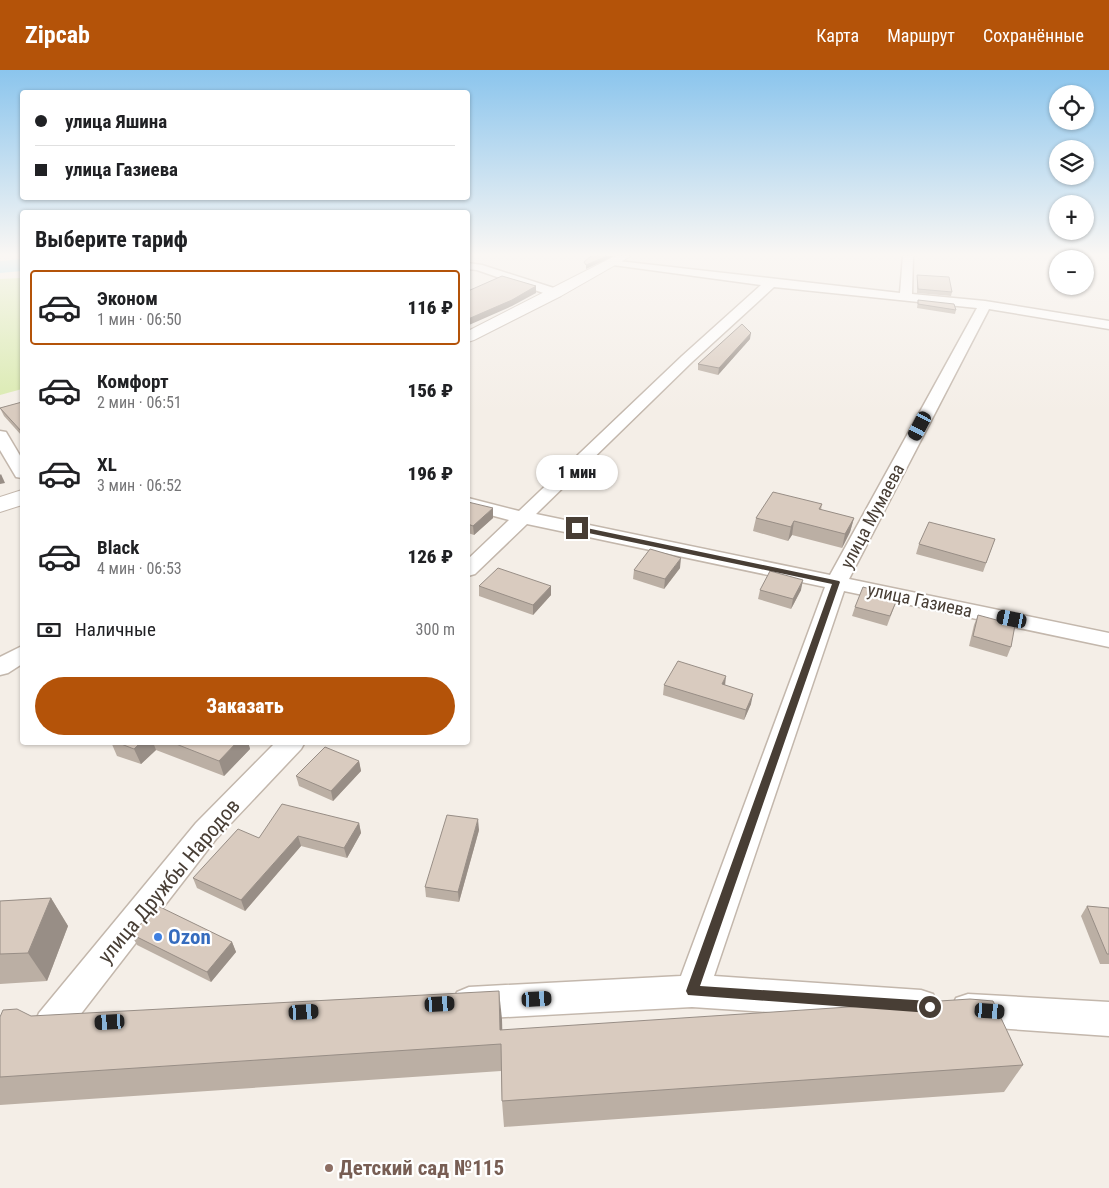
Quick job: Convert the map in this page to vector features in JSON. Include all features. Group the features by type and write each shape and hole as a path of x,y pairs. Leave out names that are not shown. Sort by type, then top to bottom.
{"street":[{"path":"470,336 524,308"},
{"path":"470,568 687,359 743,308"},
{"name":"улица Мумаева","path":"692,991 837,582 983,308"},
{"path":"1004,308 1109,326"},
{"path":"0,436 20,469"},
{"path":"0,505 20,498"},
{"name":"улица Газиева","path":"470,504 521,517 1109,640"},
{"path":"0,667 20,655"},
{"name":"улица Дружбы Народов","path":"91,1022 51,1025 206,831 289,745"},
{"path":"436,1005 692,991 1109,1019"}],"green space":[{"path":"0,308 20,308 20,390 0,395"}],"building":[{"path":"470,308 493,308 470,318"},
{"path":"742,324 751,333 719,368 698,364"},
{"path":"20,403 20,430 0,408"},
{"path":"773,492 822,504 819,509 854,518 845,534 794,521 791,527 756,518"},
{"path":"470,502 493,508 473,526 470,525"},
{"path":"929,522 995,539 986,563 919,544"},
{"path":"650,549 681,558 665,579 634,570"},
{"path":"498,568 551,586 533,605 479,586"},
{"path":"770,571 803,580 793,599 760,590"},
{"path":"863,587 898,597 890,616 855,607"},
{"path":"978,615 1015,625 1011,647 973,636"},
{"path":"678,661 726,676 722,684 753,694 746,710 664,685"},
{"path":"124,745 138,745 134,749"},
{"path":"179,745 234,745 219,761"},
{"path":"325,747 359,761 331,791 296,776"},
{"path":"282,804 359,823 344,848 298,836 241,900 193,878 238,829 259,838"},
{"path":"447,815 478,819 458,892 425,887"},
{"path":"51,898 28,953 0,954 0,901"},
{"path":"158,906 232,942 207,972 131,934"},
{"path":"1087,906 1109,908 1109,954 1107,954"},
{"path":"499,991 500,1030 970,999 993,1001 1023,1065 502,1101 501,1044 0,1077 0,1017 3,1010 17,1009 31,1016"}],"place":[{"name":"Ozon","path":"158,937"},
{"name":"Детский сад №115","path":"329,1168"}],"route":[{"path":"577,528 837,582 692,991 930,1007"}]}
